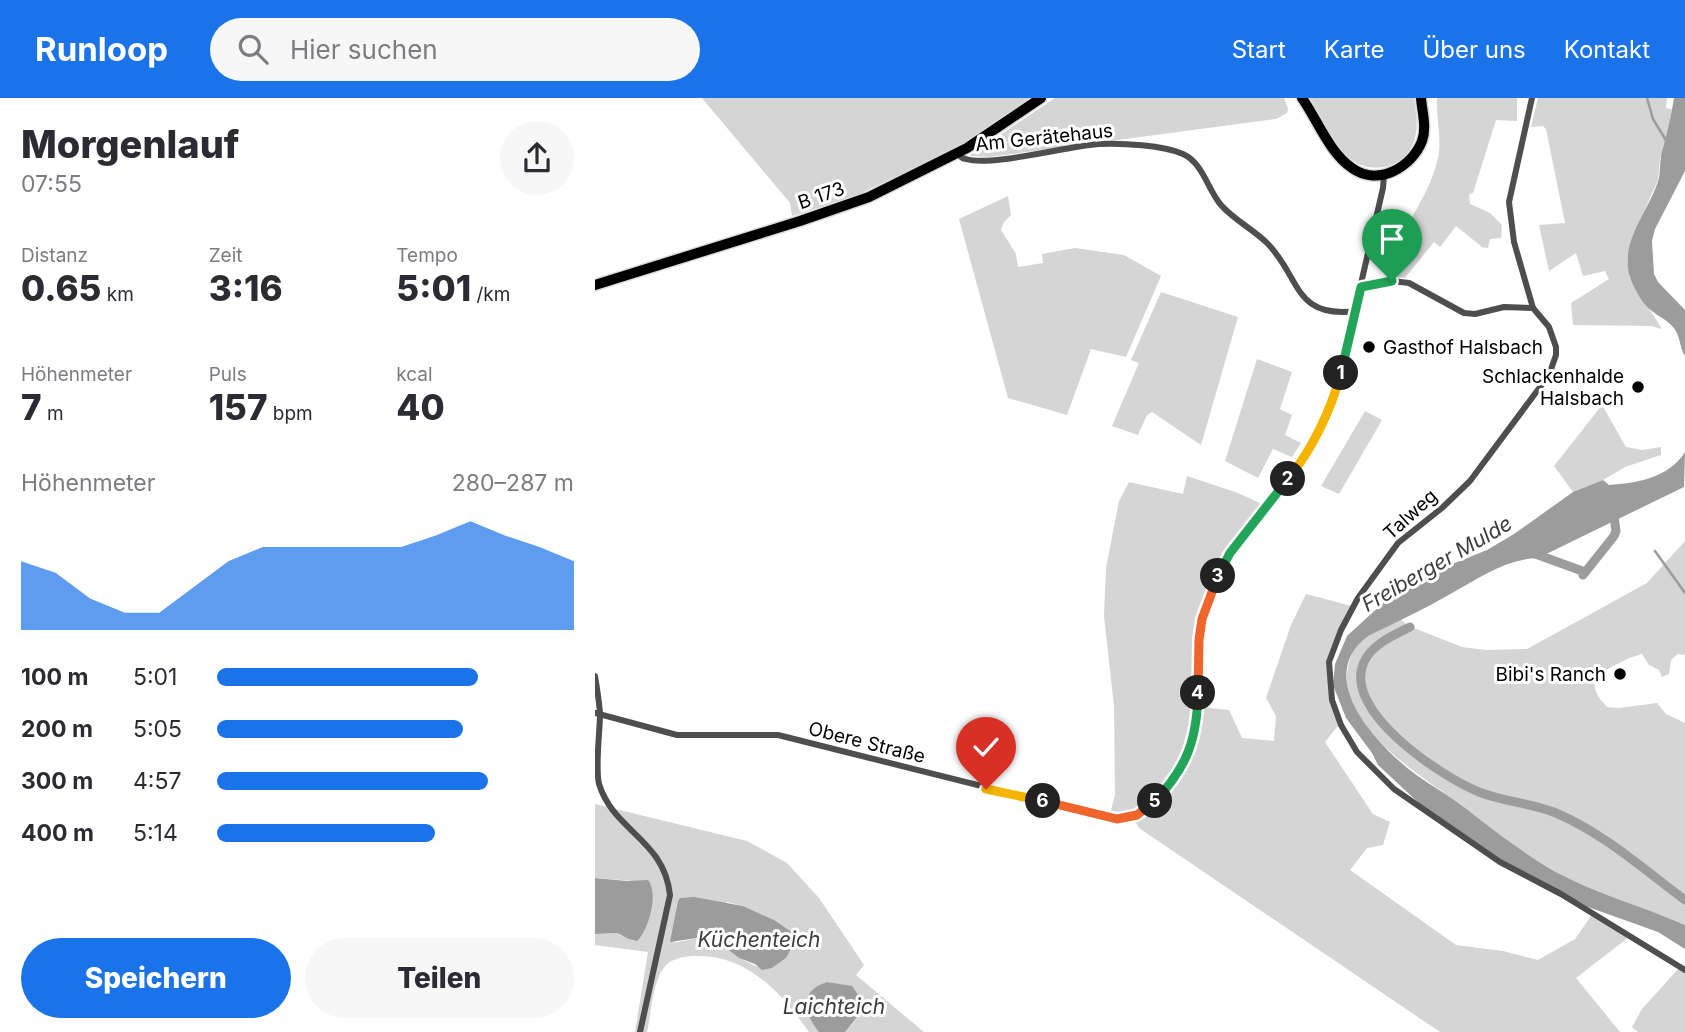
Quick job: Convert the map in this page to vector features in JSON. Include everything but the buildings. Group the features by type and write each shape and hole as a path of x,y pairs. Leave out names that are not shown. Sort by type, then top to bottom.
{"main road":[{"name":"B 173","path":"595,285 869,197 958,153 1041,98"},
{"path":"1302,98 1335,153 1352,169 1362,174 1384,175 1400,169 1411,160 1422,141 1424,129 1421,98"}],"street":[{"name":"Talweg","path":"1532,98 1509,202 1514,242 1533,308 1549,327 1556,355 1549,375 1470,481 1442,508 1398,543 1358,598 1341,630 1329,662 1332,700 1341,725 1357,752 1394,789 1500,862 1561,894 1685,970"},
{"name":"Am Gerätehaus","path":"958,153 968,160 995,159 1097,144 1181,153 1196,166 1221,205 1268,244 1289,273 1300,295 1311,304 1328,311 1356,311"},
{"name":"Obere Straße","path":"597,713 677,735 778,735 1109,818 1137,815 1170,785 1190,752 1195,736 1198,706 1199,640 1210,596 1230,553 1301,463 1336,391 1384,188 1384,175"},
{"path":"1361,287 1392,281 1409,283 1464,313 1475,314 1504,307 1533,308"},
{"path":"595,676 598,782 610,807 653,851 668,876 670,895 640,1032"}],"shaded area":[{"path":"702,98 1032,98 953,150 855,196 792,216 790,203"},
{"path":"1055,98 1284,98 1288,109 1287,113 1276,119 990,157 969,156"},
{"path":"1310,98 1414,98 1417,125 1410,150 1404,157 1388,166 1379,168 1361,165 1339,147"},
{"path":"1437,98 1517,98 1517,121 1496,120 1473,193 1469,194 1470,204 1490,213 1502,225 1501,238 1490,239 1488,248 1482,247 1456,226 1440,247 1434,242 1405,278 1390,276 1385,272 1391,257 1422,200 1435,169 1439,153"},
{"path":"1538,98 1667,98 1666,108 1672,109 1666,144 1660,158 1658,180 1627,260 1630,278 1662,329 1651,326 1573,325 1571,303 1609,279 1605,271 1583,276 1576,253 1549,271 1539,225 1565,223 1546,129 1543,126 1531,127"},
{"path":"1008,196 1011,215 1001,230 1016,254 1018,267 1043,263 1042,254 1075,248 1124,255 1161,276 1126,357 1091,349 1067,415 1008,398 959,219"},
{"path":"1161,292 1238,317 1201,445 1152,412 1147,415 1138,435 1112,426 1139,363 1131,360"},
{"path":"1257,359 1292,372 1280,409 1292,415 1285,435 1301,443 1292,457 1273,449 1258,478 1225,461"},
{"path":"1602,405 1626,447 1642,450 1661,447 1661,455 1625,467 1603,480 1573,492 1554,466"},
{"path":"1365,411 1382,420 1339,494 1321,486"},
{"path":"1187,476 1238,493 1266,506 1222,566 1196,640 1199,675 1209,708 1229,710 1242,738 1274,741 1276,716 1266,698 1291,625 1306,594 1352,606 1329,662 1329,686 1341,725 1325,742 1373,814 1390,822 1383,845 1367,848 1350,870 1456,945 1503,951 1538,960 1575,939 1593,913 1629,937 1576,978 1620,1032 1440,1032 1139,828 1133,817 1109,818 1115,795 1114,706 1104,616 1106,568 1119,501 1129,482 1183,494"},
{"path":"1685,541 1685,655 1678,654 1671,660 1669,674 1662,677 1659,670 1649,665 1642,654 1629,658 1596,675 1595,688 1607,707 1657,703 1666,714 1685,723 1685,925 1566,877 1504,839 1405,764 1385,747 1355,709 1348,688 1348,667 1352,654 1363,639 1400,619 1409,626 1462,647 1486,650 1527,649 1647,583"},
{"path":"595,804 747,841 787,863 819,898 864,965 856,975 924,1032 845,1032 862,1012 852,987 827,982 819,1032 809,1032 775,991 748,970 715,957 688,956 666,965 657,982 647,1032 635,1032 648,952 595,945 595,934 617,933 623,937 635,881 595,878","holes":["727,902 774,920 786,958 772,968 758,967 739,958 721,944 704,937 673,943"]},
{"path":"1680,967 1685,970 1685,1032 1638,1032 1632,1027 1642,1009"}],"water":[{"path":"1674,98 1685,98 1685,171 1655,229 1652,241 1654,274 1658,282 1685,310 1685,356 1673,327 1640,297 1631,280 1628,266 1631,240 1659,178"},
{"path":"1685,452 1684,487 1538,558 1526,559 1493,570 1368,636 1352,653 1347,671 1349,691 1357,710 1369,729 1400,762 1556,872 1685,925 1685,949 1658,932 1588,907 1502,860 1421,805 1378,765 1346,718 1333,685 1335,664 1347,636 1383,603 1445,567 1487,550 1573,492 1603,480 1609,485 1651,477 1670,468"},
{"path":"595,878 648,880 653,902 645,929 637,941 617,933 595,934"},
{"name":"Küchenteich","path":"694,897 743,906 774,920 793,933 794,943 786,958 772,968 762,970 739,958 721,944 704,937 670,942 678,901 680,898"},
{"name":"Laichteich","path":"827,982 852,986 863,1002 862,1011 845,1032 819,1032 807,1010 806,1003 812,991"}],"waterway":[{"path":"1647,98 1653,119 1667,142"},
{"path":"1583,575 1614,536 1616,531 1613,509"},
{"path":"1655,551 1685,593"},
{"path":"1530,552 1585,572"},
{"path":"1410,627 1372,650 1364,662 1361,681 1367,701 1399,740 1442,772 1479,792 1547,810 1574,821 1623,853 1685,900"}],"place":[{"name":"Gasthof Halsbach","path":"1369,347"},
{"name":"Schlackenhalde Halsbach","path":"1638,387"},
{"name":"Bibi's Ranch","path":"1620,674"}],"route":[{"path":"986,789 1117,819 1137,815 1170,785 1183,766 1195,736 1202,619 1220,570 1247,529 1301,463 1324,419 1336,391 1361,287 1392,281"}],"water label":[{"name":"Freiberger Mulde","path":"1437,564"}]}
